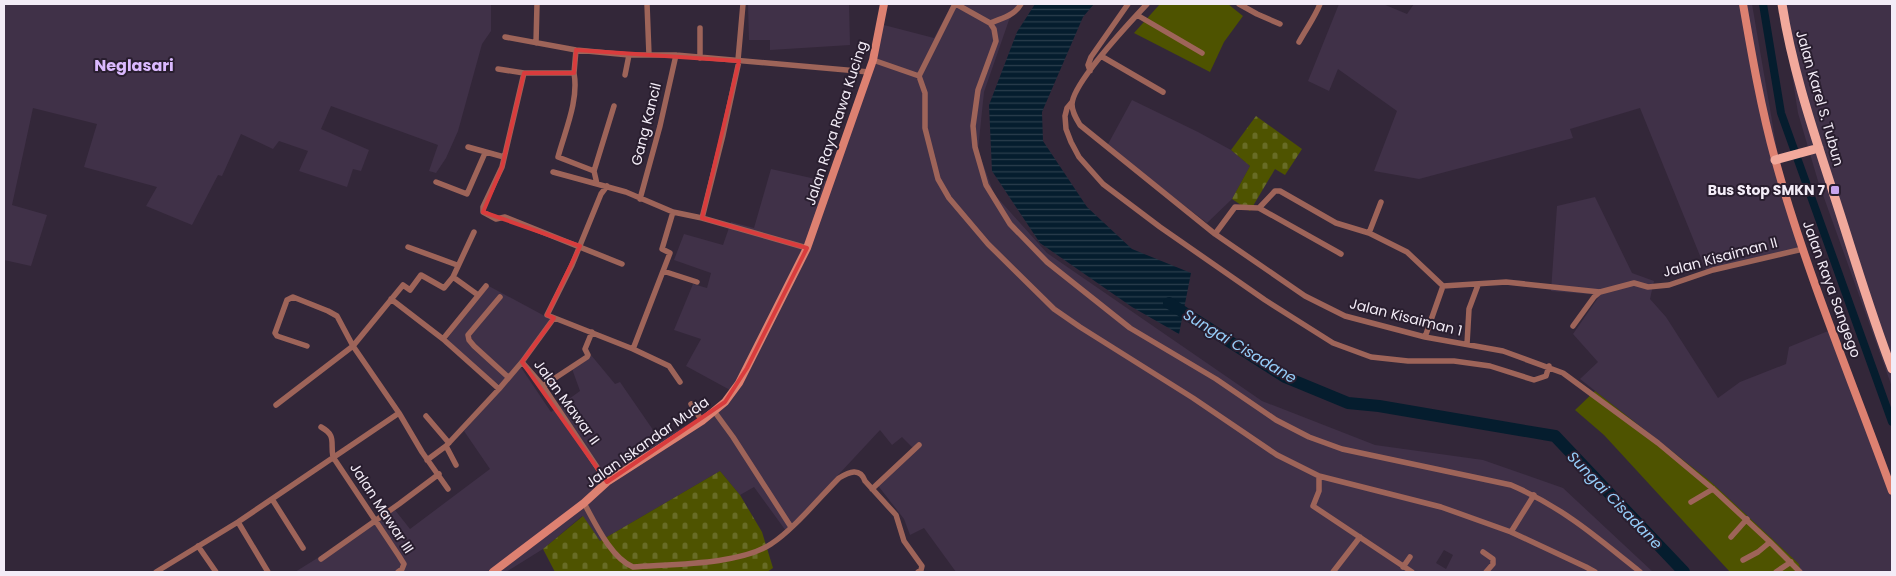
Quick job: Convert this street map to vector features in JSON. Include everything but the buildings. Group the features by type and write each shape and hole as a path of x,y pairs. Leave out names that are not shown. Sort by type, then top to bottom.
{"main road":[{"name":"Jalan Karel S. Tubun","path":"1782,4 1816,148 1892,369"},
{"path":"1777,159 1816,148"}],"street":[{"path":"536,43 538,4"},
{"path":"647,4 649,55"},
{"path":"702,218 723,135 738,61 743,4"},
{"name":"Jalan Raya Rawa Kucing","path":"807,248 873,60 884,4"},
{"path":"1595,572 1511,532 1441,507 1319,476 1277,455 1193,398 1054,309 988,244 949,198 938,179 925,128 925,93 919,76 955,4 990,23 994,29 996,41 978,90 973,126 975,147 986,185 1010,224 1047,262 1130,328 1216,379 1276,420 1309,437 1342,449 1511,485 1534,495 1579,522 1640,572"},
{"path":"990,23 1005,18 1018,9 1021,4"},
{"path":"1090,71 1088,65 1091,57 1128,4"},
{"path":"1147,4 1090,71 1074,94 1065,116 1071,142 1103,184 1184,244 1333,344 1372,357 1408,361 1454,361 1490,366 1534,380 1546,376 1549,366"},
{"path":"1239,4 1256,14 1280,24"},
{"path":"1299,42 1311,19 1316,15 1320,4"},
{"name":"Jalan Raya Sangego","path":"1743,4 1756,80 1803,249 1892,491"},
{"path":"1137,15 1202,52"},
{"path":"700,28 700,58"},
{"path":"505,37 576,50 629,56 676,55 869,72"},
{"path":"576,50 573,102 558,157 594,171"},
{"name":"Gang Kancil","path":"640,199 660,126 676,55"},
{"path":"625,75 629,56"},
{"path":"1101,56 1162,92"},
{"path":"873,60 919,76"},
{"path":"498,69 524,73 574,74"},
{"path":"524,73 502,167 483,207 483,212 496,219 505,217 622,264"},
{"name":"Jalan Kisaiman 1","path":"1072,102 1073,111 1080,125 1216,234 1305,296 1345,316 1425,337 1503,351 1549,366 1563,373 1658,443 1713,489 1747,519 1800,572"},
{"path":"597,184 594,171 614,106"},
{"path":"468,147 504,157"},
{"path":"436,182 467,194 485,153"},
{"path":"553,172 607,186 673,212 702,218 807,248"},
{"path":"607,186 601,194 580,246 547,315 592,332 670,366 680,382"},
{"path":"1259,208 1275,191 1280,191 1336,223 1369,233 1407,252 1443,286 1425,337"},
{"path":"1369,233 1382,202"},
{"path":"1216,234 1235,207 1259,208 1341,254"},
{"path":"633,349 670,253 662,249 673,212"},
{"path":"276,404 353,346 403,285 410,290 421,275 444,288 453,277 474,232"},
{"path":"408,247 457,265"},
{"name":"Jalan Iskandar Muda","path":"494,572 584,503 608,482 702,421 725,402 739,383 807,248"},
{"name":"Jalan Kisaiman II","path":"1443,286 1506,282 1600,292 1634,283 1648,287 1669,285 1713,270 1803,249"},
{"path":"663,271 697,282"},
{"path":"453,277 478,295"},
{"path":"1467,344 1469,309 1478,285"},
{"path":"443,339 486,286"},
{"path":"1573,326 1594,297 1600,292"},
{"path":"307,346 276,336 274,333 287,300 290,297 334,313 337,316 353,346 448,489"},
{"path":"500,297 470,330 468,335 469,340 474,346 508,377"},
{"path":"391,299 443,339 499,389"},
{"path":"427,460 448,445 499,389 522,362 554,318"},
{"path":"543,386 587,357 585,349 592,332"},
{"name":"Jalan Mawar II","path":"522,362 543,386 608,482"},
{"path":"691,404 702,421"},
{"path":"714,411 791,527"},
{"path":"156,572 238,522 399,413"},
{"path":"426,416 448,445 456,464"},
{"path":"321,427 330,433 333,457"},
{"path":"872,489 919,445"},
{"name":"Jalan Mawar III","path":"333,457 377,520 404,564 398,572"},
{"path":"584,503 611,548 623,561 633,567 737,558 759,551 771,544 791,527 839,478 849,472 858,472 896,515 904,541 922,566 918,572"},
{"path":"321,559 439,474"},
{"path":"1319,476 1319,491 1313,506 1412,572"},
{"path":"1690,502 1713,489"},
{"path":"1511,532 1534,495"},
{"path":"272,499 302,548"},
{"path":"1730,537 1747,519"},
{"path":"238,522 268,572"},
{"path":"1333,572 1360,537"},
{"path":"1743,560 1758,552 1770,542"},
{"path":"198,546 216,572"},
{"path":"1483,552 1493,560 1493,564 1486,572"},
{"path":"1403,567 1410,557"},
{"path":"1776,572 1791,562"}],"highlighted area":[{"path":"576,50 739,61 702,218 807,248 747,368 725,402 607,482 522,362 554,318 547,315 580,246 483,212 502,167 524,73 574,73"}],"shaded area":[{"path":"4,4 491,4 491,31 482,44 458,131 446,158 436,173 429,171 438,145 331,106 321,129 369,150 361,171 353,169 347,187 299,171 308,151 279,141 273,149 241,134 222,176 218,175 192,225 146,206 157,187 84,167 97,124 33,108 12,205 47,215 31,266 4,260"},
{"path":"748,4 849,4 850,45 770,50 770,40 749,40"},
{"path":"952,4 1023,4 1009,20 984,92 978,150 994,194 1047,253 1262,401 1375,445 1483,460 1563,488 1653,572 956,572 924,528 910,535 904,519 876,483 913,448 902,437 892,445 880,430 786,531 754,487 740,495 720,471 600,541 582,516 543,549 506,572 295,572 395,510 410,529 490,469 464,431 502,387 444,344 485,284 554,321 520,366 551,412 580,391 571,366 591,355 615,384 620,382 660,440 720,406 730,390 686,366 701,339 674,330 693,284 707,288 711,273 674,260 684,234 723,245 731,222 754,228 771,169 829,182 869,71 880,24 934,38","holes":["1444,550 1453,555 1446,569 1436,563"]},
{"path":"1339,4 1383,4 1407,14 1414,4 1752,4 1777,150 1802,251 1707,273 1640,108 1570,129 1573,138 1419,179 1374,171 1397,111 1338,69 1329,91 1308,81"},
{"path":"1781,4 1892,4 1892,387 1818,181 1798,113"},
{"path":"1132,100 1231,150 1250,166 1232,199 1207,223 1107,146"},
{"path":"1595,197 1632,273 1654,281 1650,299 1666,317 1718,398 1740,382 1786,364 1789,347 1833,329 1892,478 1892,572 1801,572 1799,564 1711,482 1580,379 1598,362 1573,334 1600,295 1551,291 1557,206"}],"green space":[{"path":"1160,4 1228,4 1243,16 1224,42 1210,72 1134,33"},
{"path":"1256,116 1302,149 1285,175 1275,169 1250,211 1232,199 1250,166 1231,150"},
{"path":"1595,391 1711,482 1799,564 1801,572 1730,572 1604,435 1575,410"},
{"path":"720,471 740,495 762,532 773,568 767,572 555,572 543,549 583,516 600,541"}],"water":[{"path":"1035,4 1094,4 1083,17 1042,112 1043,141 1087,207 1132,249 1191,273 1179,334 1132,307 1040,243 992,171 989,105 1017,32"}],"waterway":[{"path":"1763,4 1781,113 1892,422"},
{"name":"Sungai Cisadane","path":"1169,303 1285,377 1348,403 1379,406 1555,436 1684,572"}],"place":[{"name":"Bus Stop SMKN 7","path":"1835,190"}],"district":[{"name":"Neglasari","path":"134,65"}]}
